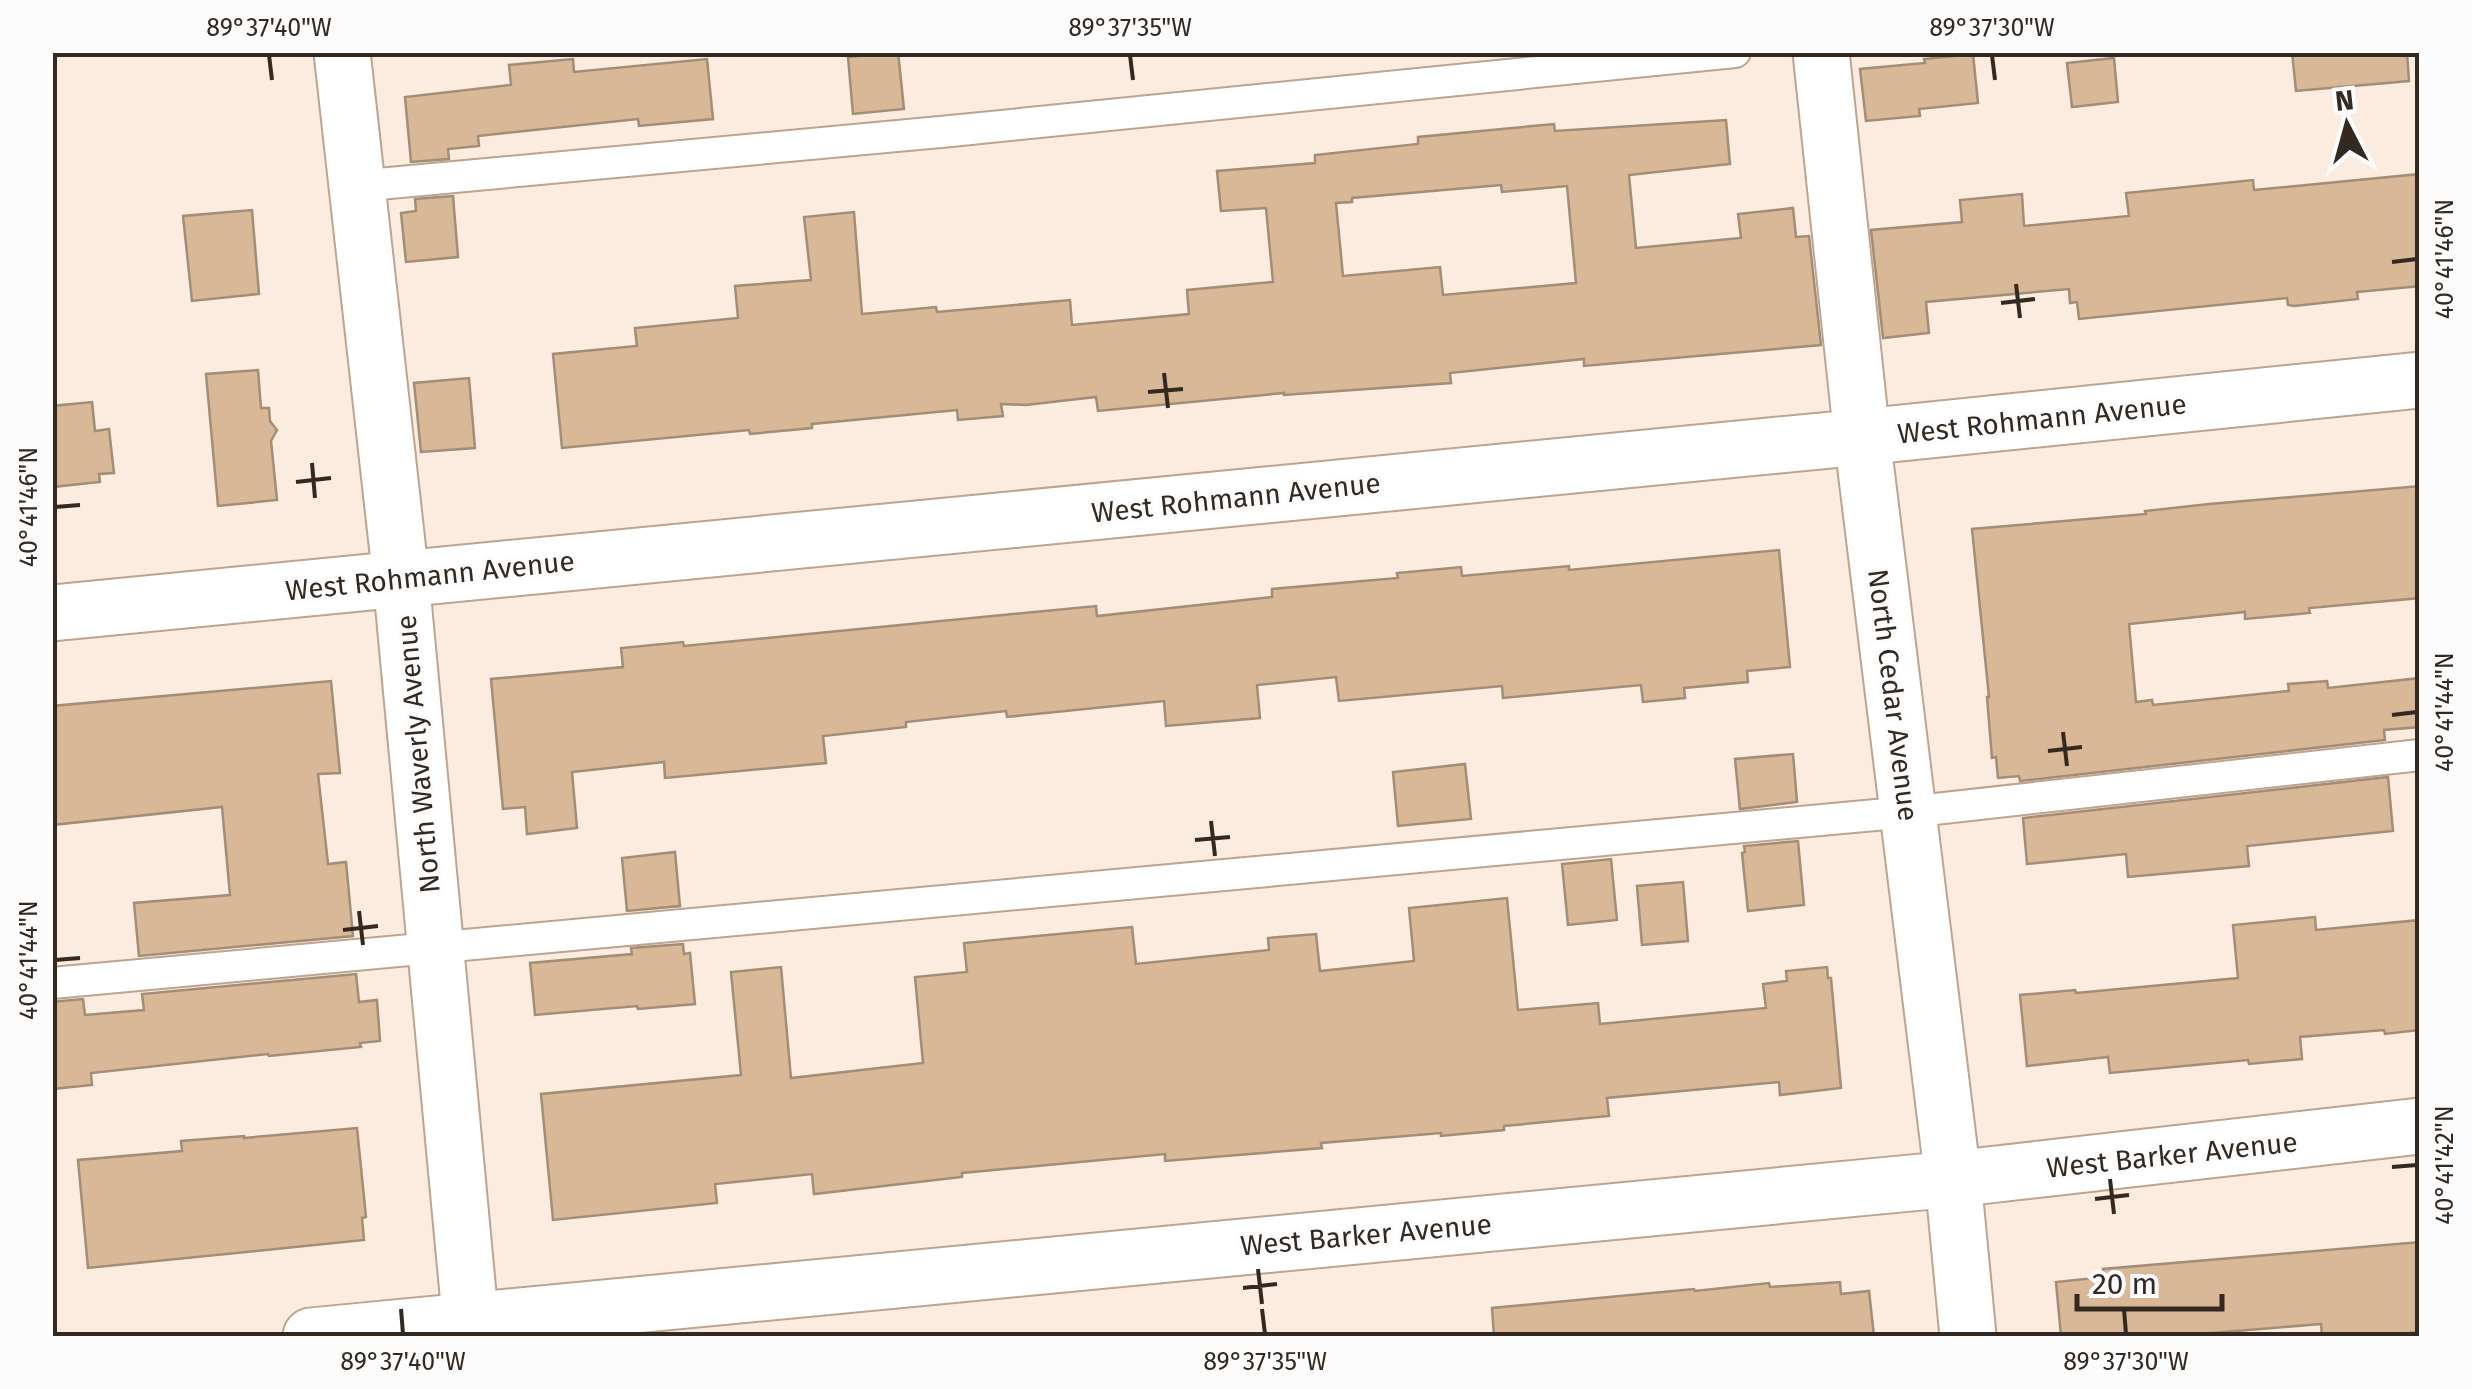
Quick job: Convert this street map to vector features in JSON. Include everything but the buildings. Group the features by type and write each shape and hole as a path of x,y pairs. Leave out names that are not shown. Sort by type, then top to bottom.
{"street":[{"name":"North Waverly Avenue","path":"342,52 402,579 472,1329"},
{"name":"North Cedar Avenue","path":"1821,52 1862,438 1953,1179 1968,1336"},
{"name":"West Rohmann Avenue","path":"52,613 1862,438 2420,380"},
{"name":"West Barker Avenue","path":"311,1336 472,1329 1953,1179 2420,1126"}],"lane":[{"path":"357,186 1735,52"},
{"path":"52,983 1908,812 2420,755"}]}
